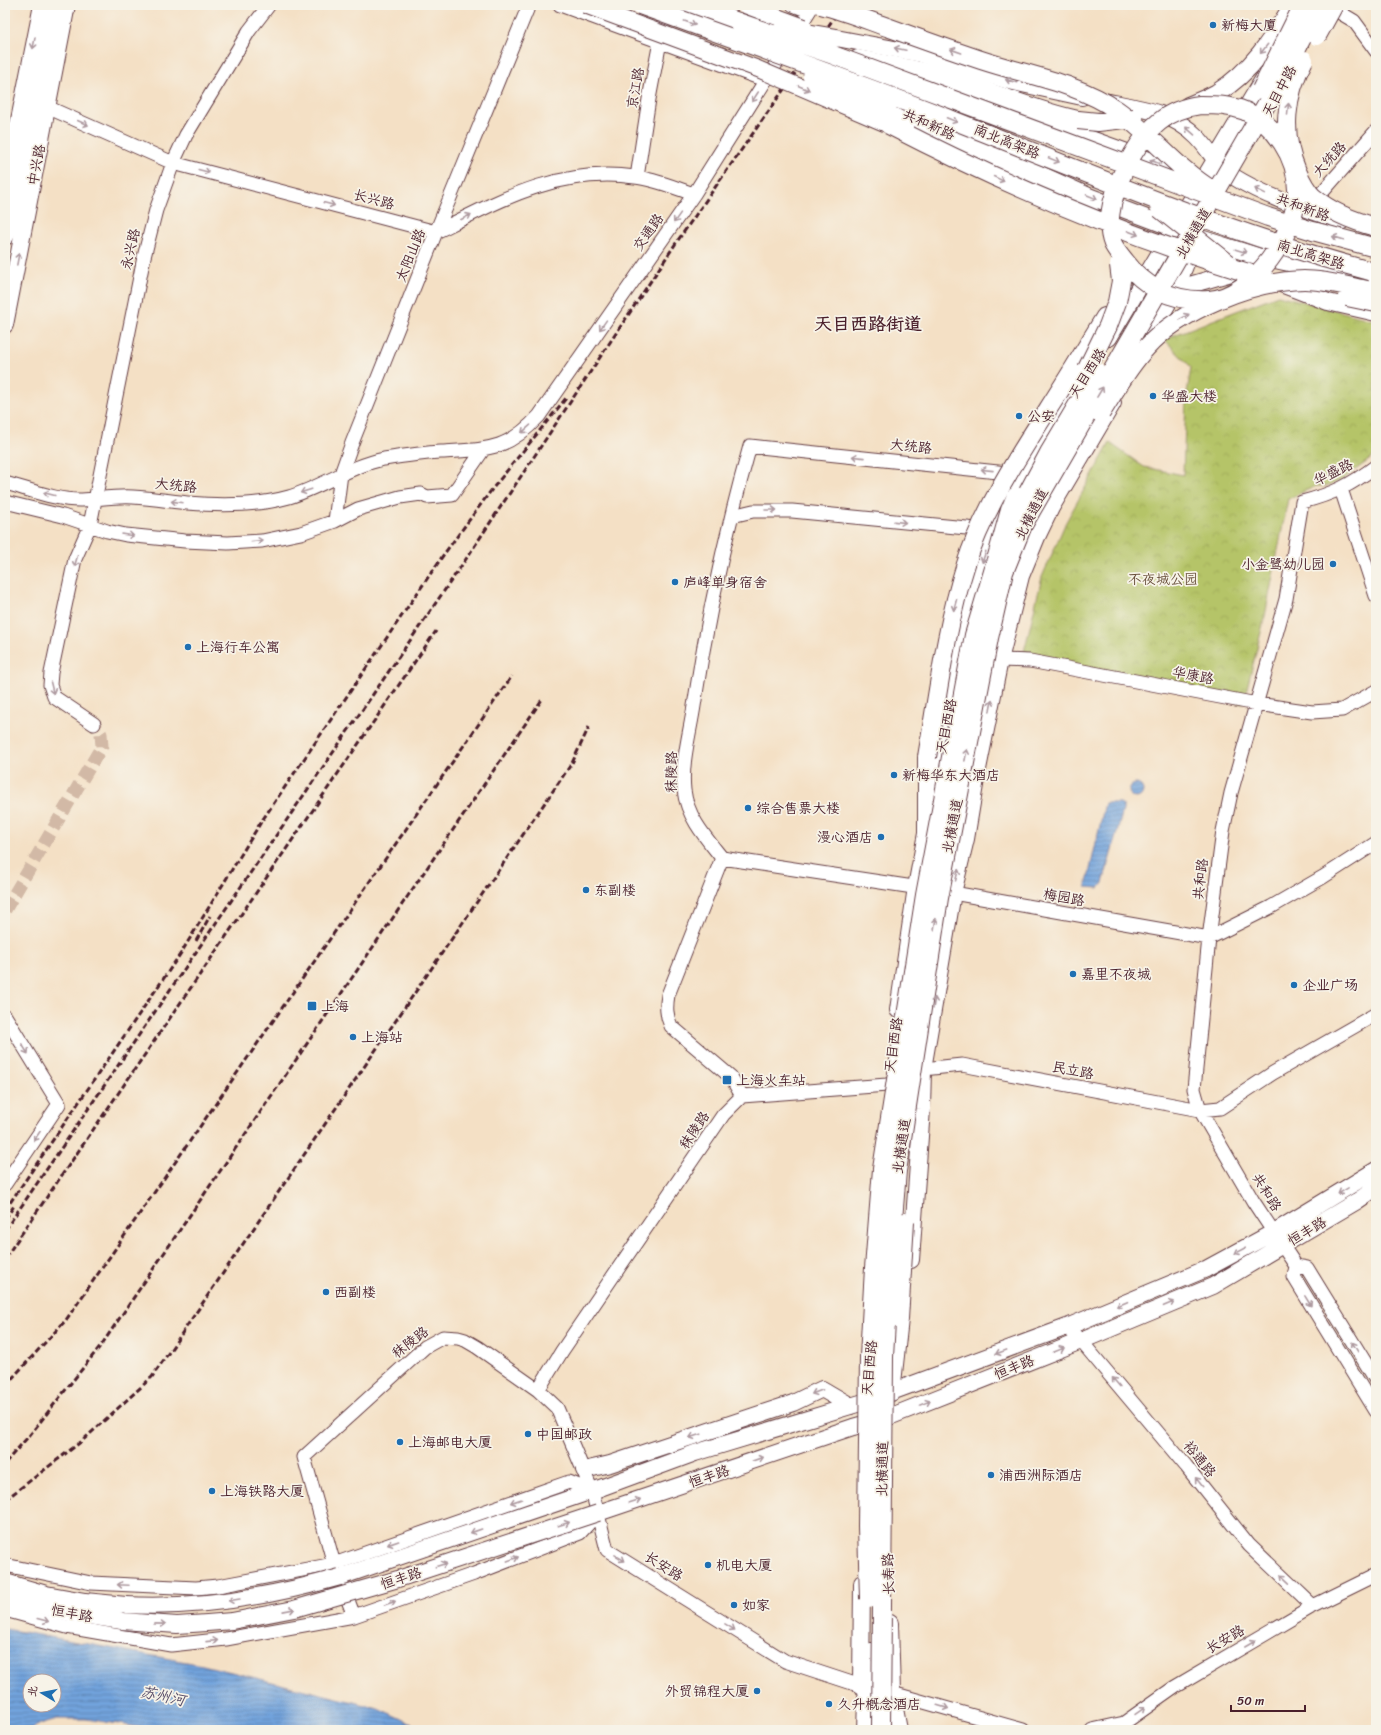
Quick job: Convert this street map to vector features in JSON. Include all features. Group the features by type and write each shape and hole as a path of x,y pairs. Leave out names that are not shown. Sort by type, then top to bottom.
{"highway":[{"path":"5,236 13,215 22,182 56,5"},
{"name":"南北高架路","path":"640,5 735,30"},
{"name":"南北高架路","path":"691,5 735,30 902,100 1140,195 1202,218 1303,252 1376,272"},
{"path":"994,567 1010,510 1021,485 1042,446 1082,380 1108,326 1117,302 1121,281 1119,264 1110,228 1115,193 1130,158 1138,144 1159,121 1185,107 1215,94 1233,82 1264,51 1293,5"},
{"name":"北横通道","path":"874,1730 867,1526 869,1357 882,1169 925,896 974,635 994,567 1014,519 1031,484 1130,318 1270,73 1302,5"},
{"name":"北横通道","path":"881,1730 880,1702 884,1372 889,1269 897,1171 939,898 979,688 1004,572 1023,525 1281,79 1319,5"},
{"path":"979,688 997,639 1015,572 1028,536 1074,455 1125,376 1146,348 1179,320 1227,296 1254,278 1267,264 1286,233 1294,209 1297,191 1296,172 1290,156 1286,132 1287,105 1296,75 1334,5"},
{"path":"815,7 848,13 982,60 1073,88 1096,98 1117,110 1140,128 1190,175 1218,194 1244,207"},
{"path":"735,30 834,47 959,82 1037,109 1078,120 1098,122 1116,121 1155,115 1185,107 1218,105 1245,111 1271,129 1282,142 1290,156 1301,182 1313,196 1336,213 1376,229"},
{"path":"735,30 948,144 1061,192 1089,212 1137,275 1158,290 1173,296 1210,300 1253,288 1305,280 1376,291"},
{"name":"南北高架路","path":"834,47 909,85 1244,207 1313,231 1376,248"},
{"path":"889,125 948,144"},
{"path":"889,125 943,153 1043,199 1177,249 1297,288 1376,303"},
{"path":"1140,195 1176,220 1240,269"},
{"path":"927,832 927,757 953,611 966,564 983,521 1003,484 1114,301 1119,264"},
{"path":"891,1392 899,1319 921,1012"},
{"path":"866,1730 864,1693 871,1652"}],"main road":[{"name":"中兴路","path":"5,190 42,5"},
{"name":"中兴路","path":"5,325 67,5"},
{"name":"共和新路","path":"585,5 764,72 889,125"},
{"path":"745,5 834,47 921,54 1048,91 1148,110 1172,118 1187,128 1198,138 1212,165"},
{"name":"天目中路","path":"1212,165 1283,46 1302,5"},
{"name":"天目中路","path":"1233,176 1326,5"},
{"name":"共和新路","path":"1376,229 1353,225 1283,202 1212,165 1200,172 1185,172 1016,112 890,71 879,80 876,97 883,103 1091,197 1197,237 1257,256 1376,282"},
{"name":"天目西路","path":"865,1424 870,1375 887,1085 916,887 956,675 979,574 1008,499 1022,474 1106,343 1212,165"},
{"path":"923,1069 953,893 966,839 976,779 1000,660 1021,576 1050,508 1082,453 1105,419 1176,288 1197,237 1233,176"},
{"path":"1197,237 1240,269 1328,302 1376,313"},
{"path":"1176,288 1240,269"},
{"name":"天目西路","path":"889,1417 893,1320 912,1094 923,1069"},
{"name":"恒丰路","path":"5,1596 69,1613 122,1622 177,1625 232,1621 294,1609 398,1579 889,1417 1081,1341 1213,1286 1376,1170"},
{"name":"恒丰路","path":"5,1582 46,1594 85,1601 126,1605 180,1607 228,1601 318,1584 592,1492 695,1453 867,1401 1067,1327 1279,1239 1376,1188"},
{"path":"584,1470 610,1464 793,1403 822,1389 851,1406"},
{"name":"长寿路","path":"889,1417 887,1465 887,1556 892,1693 899,1730"},
{"name":"长寿路","path":"859,1730 864,1693 863,1471 865,1424"},
{"path":"661,1447 668,1464"}],"street":[{"name":"永兴路","path":"94,724 54,697 50,685 51,673 75,560 90,525 144,257 156,210 173,163 186,135 249,31 269,5"},
{"name":"太阳山路","path":"335,521 341,474 436,232 529,5"},
{"path":"560,5 766,80"},
{"name":"京江路","path":"637,177 667,5"},
{"path":"793,5 815,7"},
{"path":"1326,5 1354,21 1376,51"},
{"name":"交通路","path":"341,474 374,461 407,455 484,450 499,446 514,439 527,429 539,416 694,194 766,80 815,7"},
{"name":"长兴路","path":"47,107 173,163 436,232"},
{"name":"大统路","path":"1307,210 1376,131"},
{"path":"436,232 502,199 547,182 604,174 637,177 694,194"},
{"name":"大统路","path":"750,446 1022,474 1067,481"},
{"name":"秣陵路","path":"722,858 701,831 690,810 684,789 685,762 703,647 740,481 750,446"},
{"path":"5,502 63,516 126,535 185,541 228,543 262,541 292,536 311,530 335,521 358,509 400,497 421,494 427,497 452,495 484,450"},
{"name":"华盛路","path":"1302,502 1327,495 1341,489 1376,466"},
{"name":"大统路","path":"5,483 66,499 81,500 134,497 195,504 245,504 289,497 313,489 341,474"},
{"path":"1341,489 1376,596"},
{"name":"共和路","path":"1296,1266 1253,1201 1200,1110 1194,1089 1209,938 1220,850 1227,811 1289,585 1302,502"},
{"path":"734,511 792,511 995,530 1037,537"},
{"name":"华康路","path":"1000,660 1030,661 1257,704 1312,712 1342,710 1376,691"},
{"path":"1209,938 1271,907 1323,877 1376,843"},
{"path":"722,858 668,995 666,1007 667,1018 671,1026 732,1077 742,1096"},
{"name":"梅园路","path":"722,858 953,893 1209,938"},
{"name":"民立路","path":"742,1096 887,1085 923,1069 962,1065 1200,1110 1220,1108 1273,1073 1376,1014"},
{"path":"5,1016 59,1104 5,1184"},
{"name":"秣陵路","path":"354,1616 334,1564 304,1457 425,1347 442,1337 465,1340 538,1390 562,1352 723,1115 742,1096"},
{"path":"1376,1380 1307,1268 1296,1266 1294,1277 1376,1411"},
{"name":"裕通路","path":"1067,1327 1081,1341 1186,1466 1249,1545 1313,1606"},
{"name":"长安路","path":"538,1390 557,1408 584,1470 592,1492 607,1550 785,1661 864,1693"},
{"path":"5,1565 91,1583 196,1588 257,1580 334,1564 569,1482 592,1492"},
{"path":"5,1610 67,1627 171,1645 226,1639 354,1616 474,1574 580,1533 598,1513"},
{"name":"长安路","path":"1092,1730 1127,1726 1175,1687 1313,1606 1376,1575"},
{"path":"892,1693 1023,1730"}],"green space":[{"name":"不夜城公园","path":"1278,295 1376,321 1376,455 1340,481 1328,486 1316,486 1288,499 1265,616 1243,704 1023,656 1042,577 1066,522 1110,443 1144,467 1183,475 1186,400 1191,367 1164,339"}],"water":[{"path":"1136,784 1141,786 1143,791 1141,796 1136,798 1131,796 1129,791 1131,786"},
{"path":"1105,803 1120,803 1123,805 1123,810 1103,883 1099,888 1086,887"},
{"name":"苏州河","path":"6,1629 203,1665 378,1708 425,1730 159,1730 86,1719 57,1719 36,1725 32,1730 5,1730"}],"tunnel":[{"path":"5,910 102,746 101,734 94,724"}],"railway":[{"path":"5,1230 466,559 676,243 843,5"},
{"path":"5,1210 181,953 261,822 444,554 493,488 567,397"},
{"path":"5,1258 436,631"},
{"path":"5,1386 66,1320 512,676"},
{"path":"5,1463 29,1436 102,1344 543,698"},
{"path":"5,1500 82,1441 152,1377 572,763 589,727"},
{"path":"196,941 210,916"},
{"path":"5,1219 14,1206"}],"place":[{"name":"新梅大廈","path":"1213,25"},
{"name":"华盛大楼","path":"1153,396"},
{"name":"公安","path":"1019,416"},
{"name":"小金鹭幼儿园","path":"1333,564"},
{"name":"庐峰单身宿舍","path":"675,582"},
{"name":"上海行车公寓","path":"188,647"},
{"name":"新梅华东大酒店","path":"894,775"},
{"name":"综合售票大楼","path":"748,808"},
{"name":"漫心酒店","path":"881,837"},
{"name":"东副楼","path":"586,890"},
{"name":"嘉里不夜城","path":"1073,974"},
{"name":"企业广场","path":"1294,985"},
{"name":"上海","path":"312,1006"},
{"name":"上海站","path":"353,1037"},
{"name":"上海火车站","path":"727,1080"},
{"name":"西副楼","path":"326,1292"},
{"name":"中国邮政","path":"528,1434"},
{"name":"上海邮电大厦","path":"400,1442"},
{"name":"浦西洲际酒店","path":"991,1475"},
{"name":"上海铁路大厦","path":"212,1491"},
{"name":"机电大厦","path":"708,1565"},
{"name":"如家","path":"734,1605"},
{"name":"外贸锦程大厦","path":"757,1691"},
{"name":"久升概念酒店","path":"829,1704"}],"district":[{"name":"天目西路街道","path":"868,324"}]}
